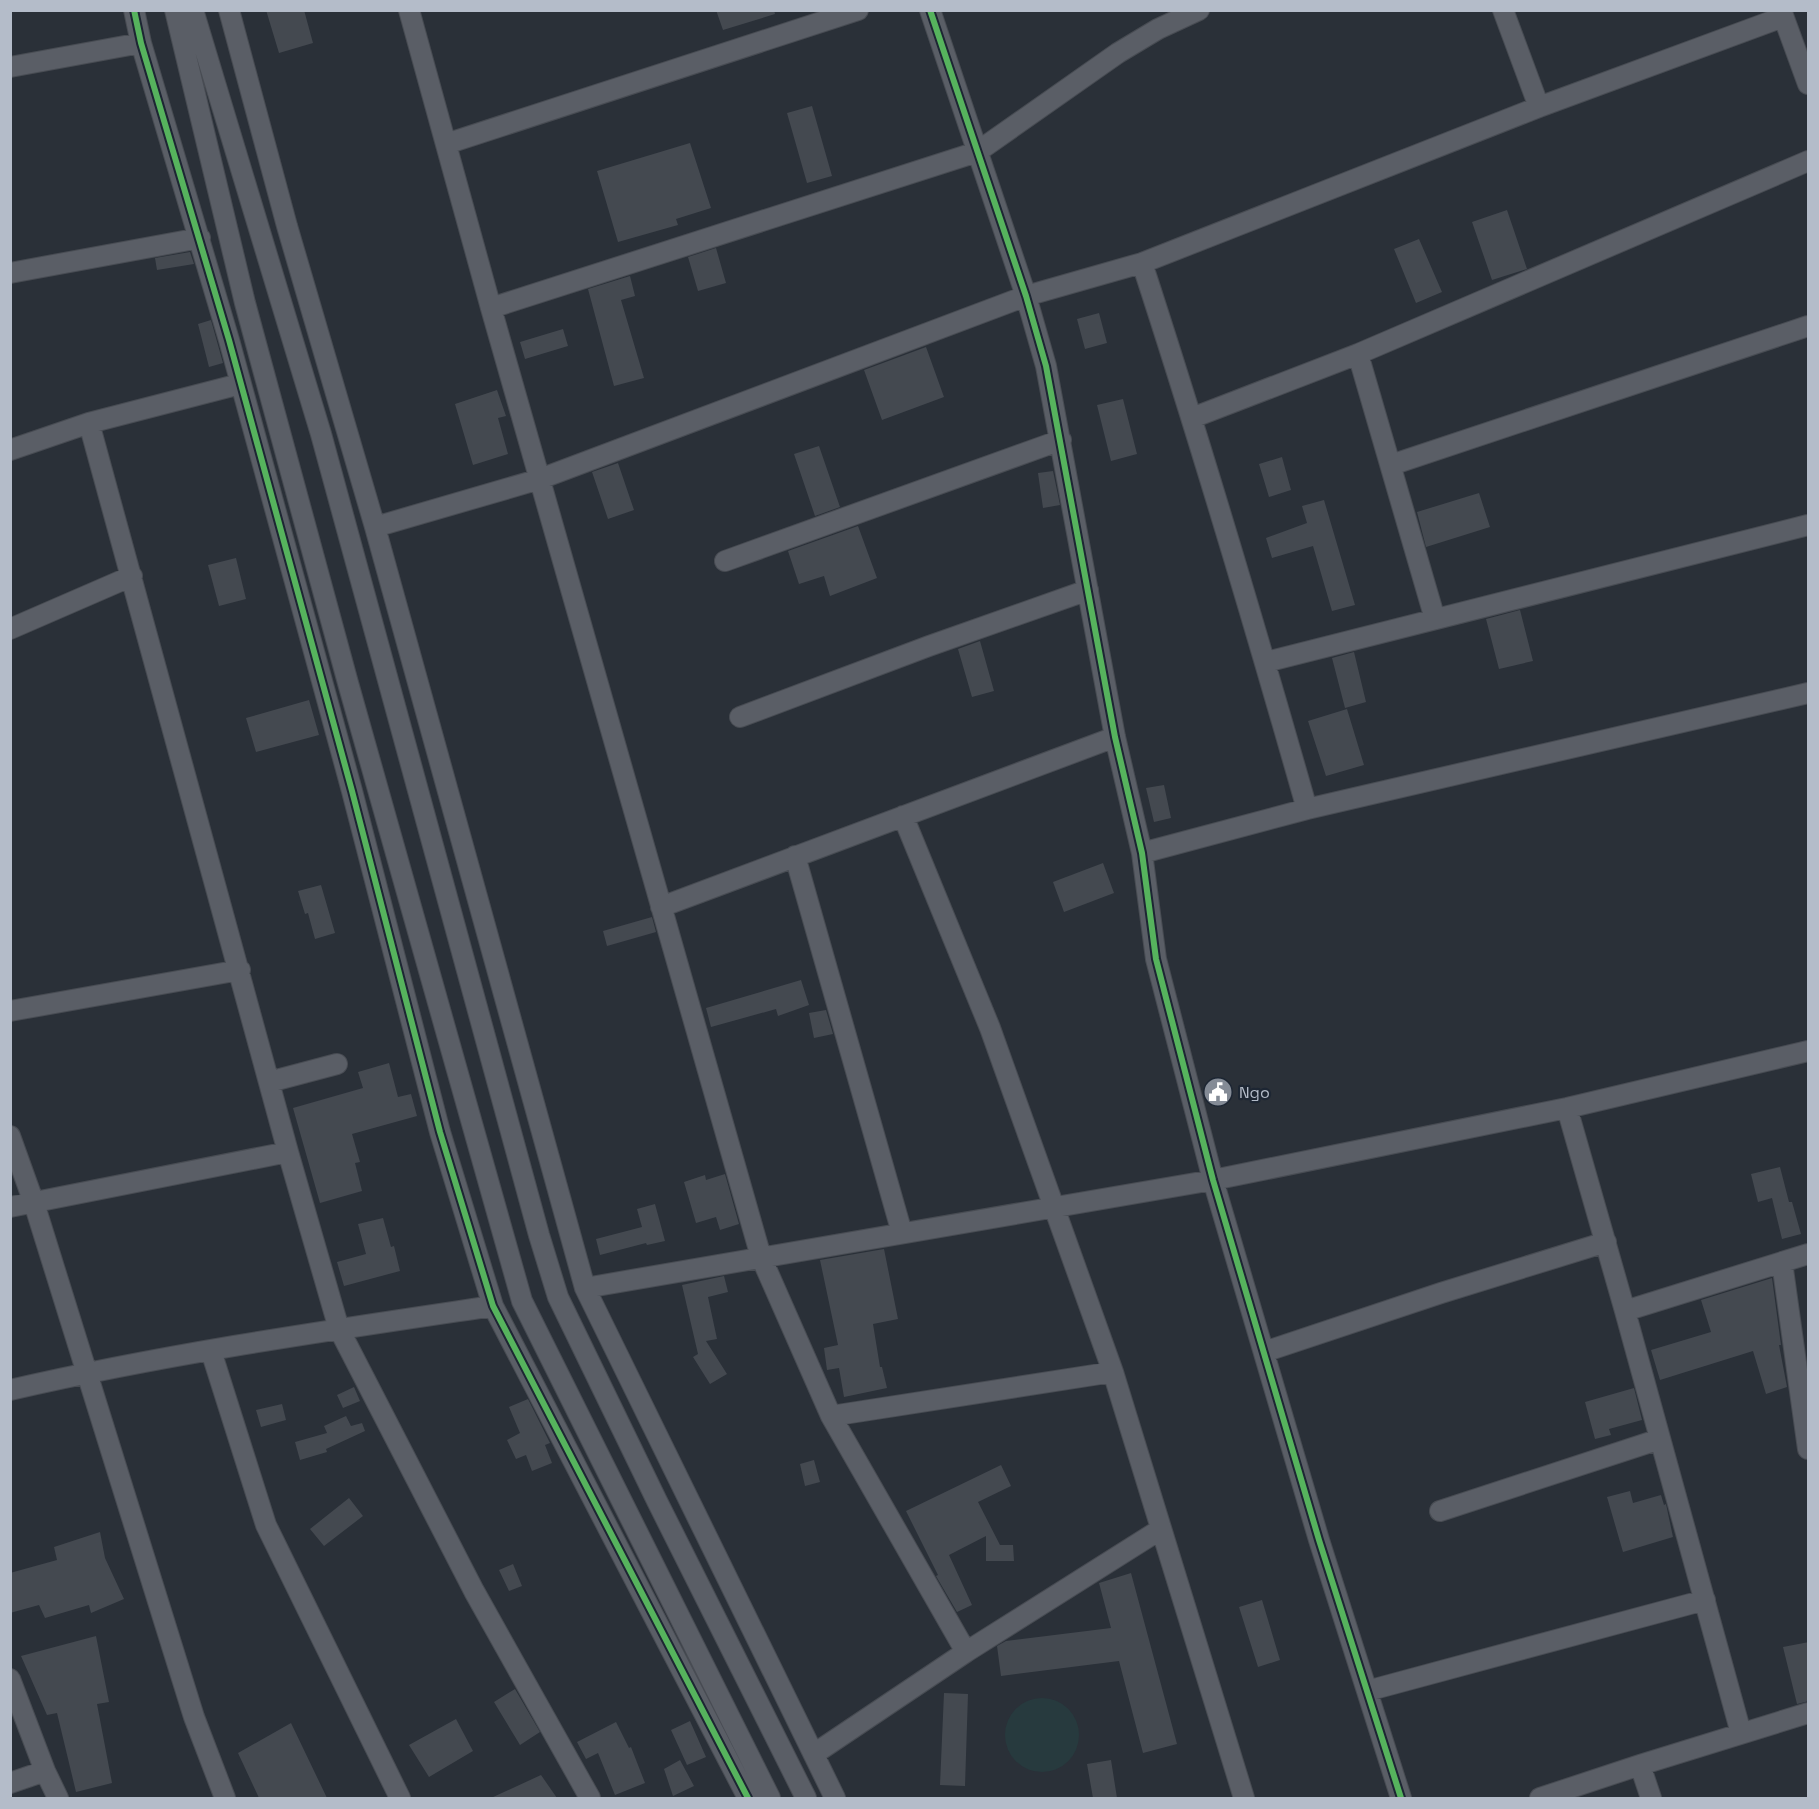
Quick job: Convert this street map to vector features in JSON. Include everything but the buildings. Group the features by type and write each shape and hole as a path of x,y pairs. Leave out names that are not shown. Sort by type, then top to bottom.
{"street":[{"path":"134,10 141,43 200,238 352,791 440,1132 494,1306 748,1798"},
{"path":"175,10 245,303 348,683 522,1300 770,1798"},
{"path":"193,10 321,434 526,1189 558,1297 806,1798"},
{"path":"229,10 286,226 375,526 585,1288 835,1798"},
{"path":"409,10 490,309 761,1257 831,1416 966,1652"},
{"path":"446,144 858,10"},
{"path":"930,10 1026,296 1046,366 1115,737 1142,853 1156,959 1213,1180 1319,1540 1401,1798"},
{"path":"490,309 977,152 1118,53 1158,29 1199,10"},
{"path":"1503,10 1539,107"},
{"path":"375,526 540,479 1026,296 1142,263 1782,14 1809,84"},
{"path":"10,67 141,43"},
{"path":"1192,418 1358,354 1809,161"},
{"path":"10,273 200,238"},
{"path":"1142,263 1266,662 1307,809"},
{"path":"1391,465 1809,326"},
{"path":"1358,354 1435,619"},
{"path":"10,450 89,423 240,384"},
{"path":"89,423 288,1152 339,1329 474,1591 590,1798"},
{"path":"725,561 1061,440"},
{"path":"1266,662 1809,525"},
{"path":"10,629 132,576"},
{"path":"740,717 929,646 1088,590"},
{"path":"1142,853 1307,809 1809,693"},
{"path":"661,907 1115,737"},
{"path":"903,816 990,1028 1113,1372 1244,1798"},
{"path":"795,856 902,1233"},
{"path":"10,1011 240,970"},
{"path":"585,1288 1213,1180 1567,1108 1809,1051"},
{"path":"270,1082 337,1064"},
{"path":"1567,1108 1741,1733"},
{"path":"440,1132 471,1124"},
{"path":"10,1136 34,1203 85,1373 194,1717 225,1798"},
{"path":"10,1207 288,1152"},
{"path":"1264,1352 1441,1293 1606,1242"},
{"path":"1625,1311 1809,1254"},
{"path":"1782,1262 1809,1449"},
{"path":"10,1390 85,1373 211,1351 494,1306"},
{"path":"211,1351 266,1525 400,1798"},
{"path":"831,1416 1113,1372"},
{"path":"1440,1511 1660,1439"},
{"path":"814,1754 966,1652 1161,1529"},
{"path":"1367,1691 1705,1600"},
{"path":"10,1679 45,1771 58,1798"},
{"path":"1540,1798 1809,1713"},
{"path":"1640,1765 1651,1798"},
{"path":"10,1783 45,1771"}],"green space":[{"path":"1035,1698 1049,1698 1063,1704 1073,1714 1079,1728 1079,1742 1073,1756 1063,1766 1049,1772 1035,1772 1021,1766 1011,1756 1005,1742 1005,1728 1011,1714 1021,1704"}],"cycle path":[{"path":"134,10 141,43 229,340 352,791 440,1132 493,1306 748,1798"},
{"path":"930,10 1026,296 1046,366 1115,737 1142,853 1156,959 1213,1180 1319,1540 1401,1798"}],"place":[{"name":"Ngo","path":"1218,1092"}]}
